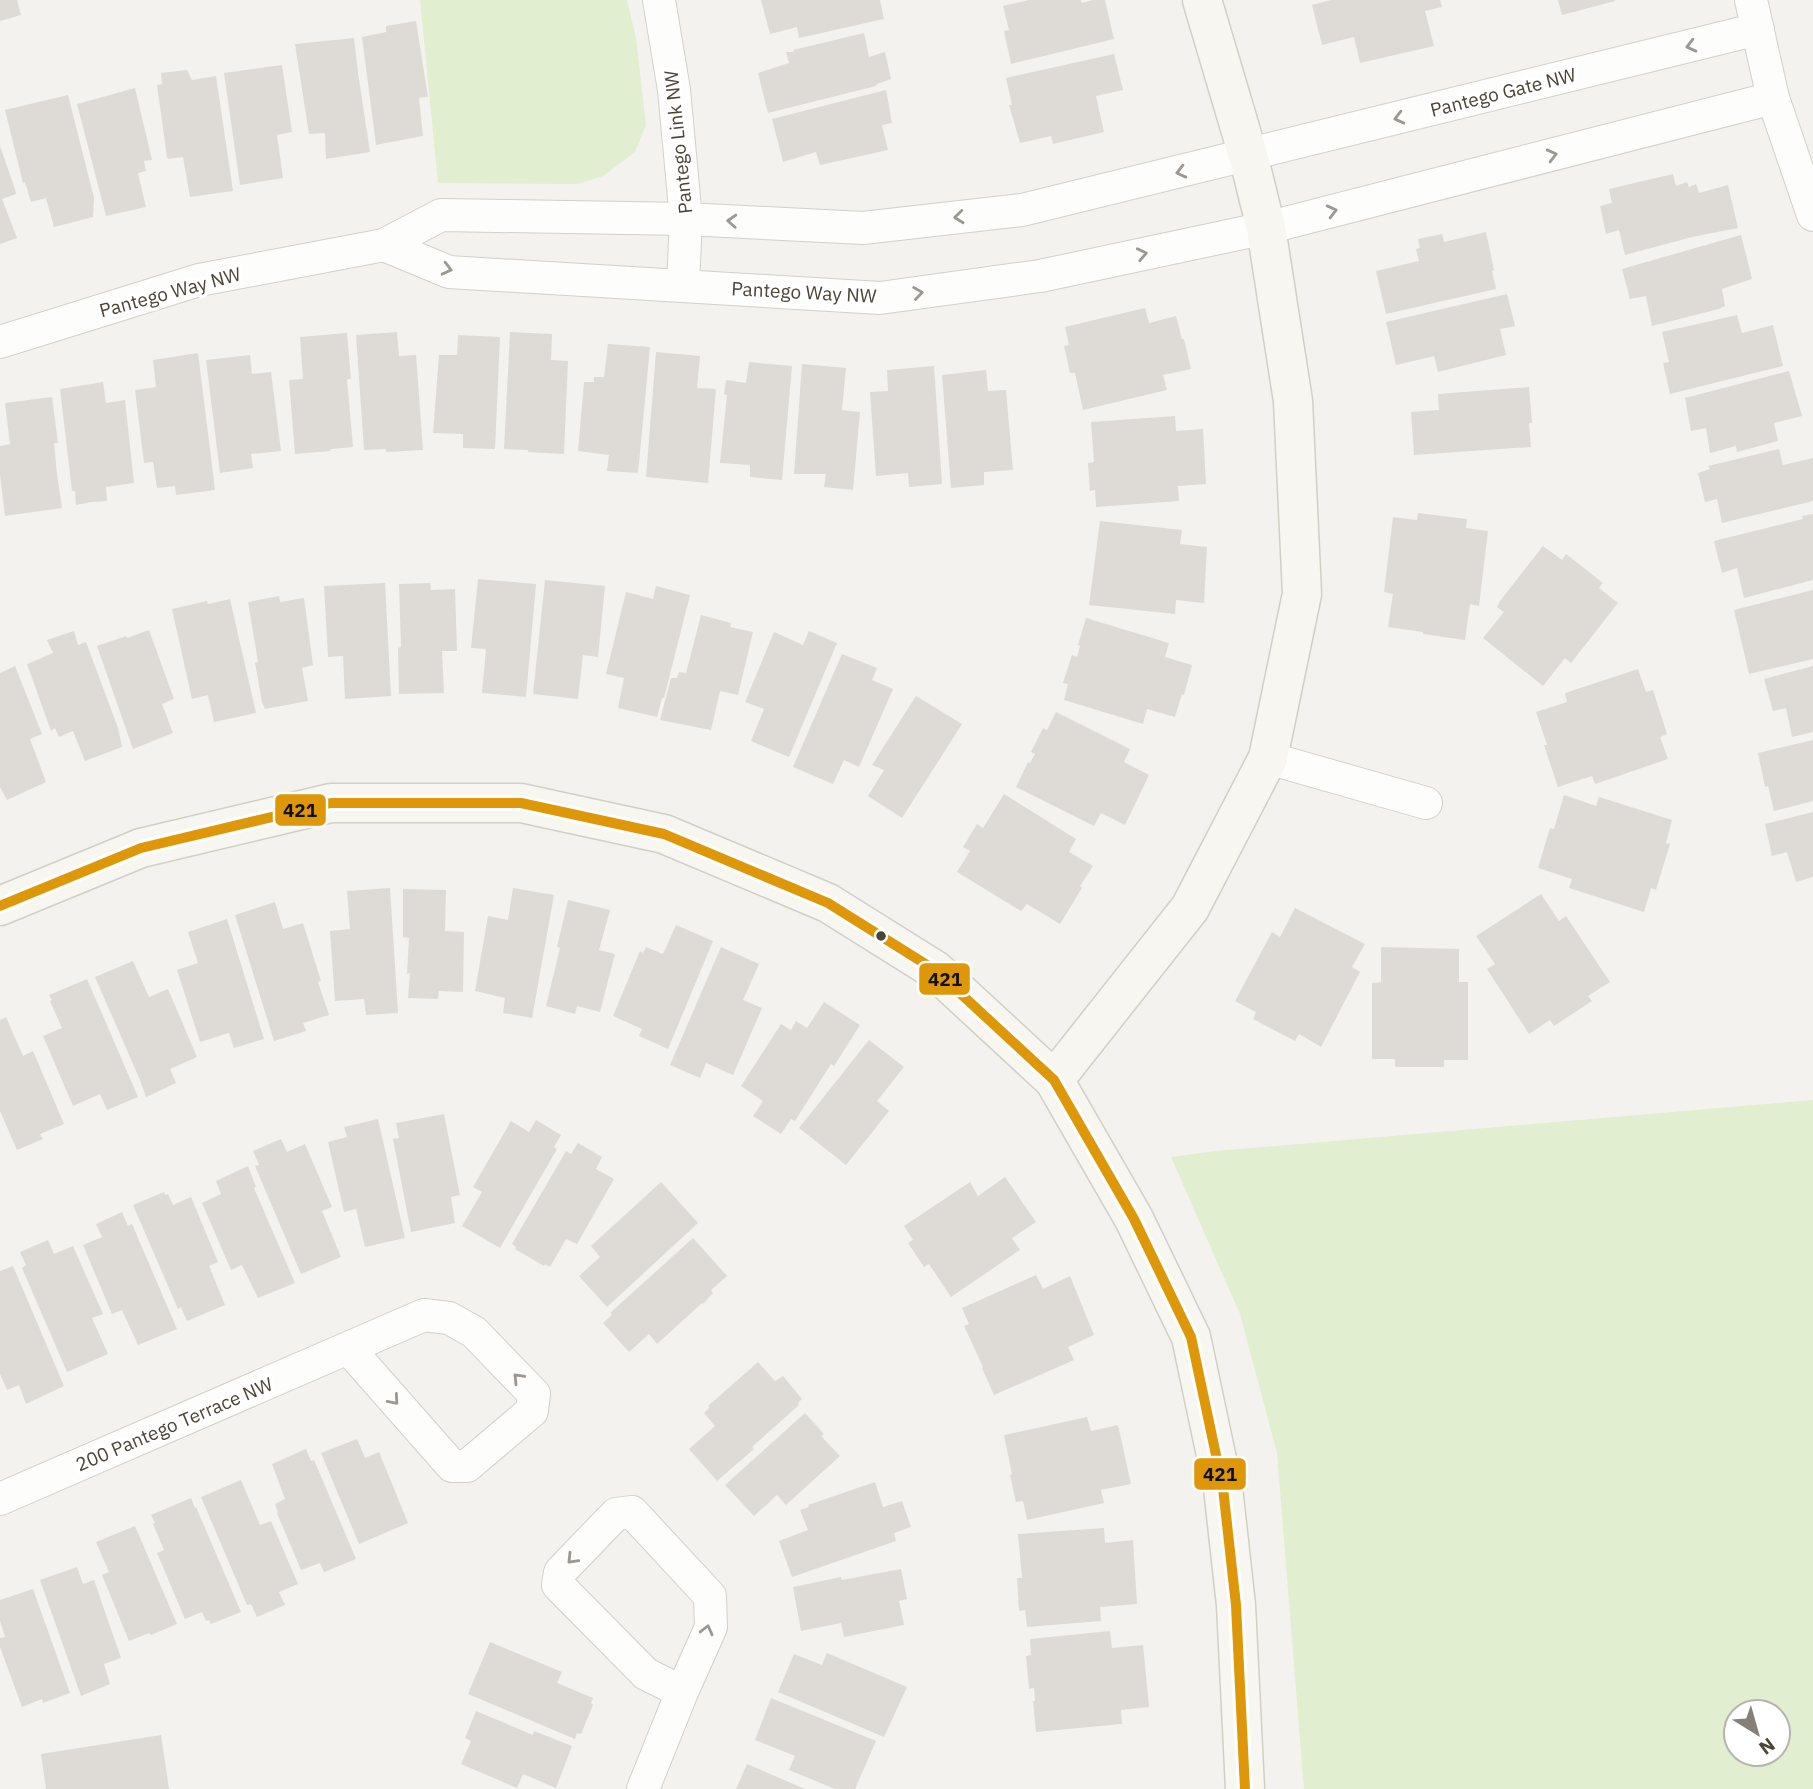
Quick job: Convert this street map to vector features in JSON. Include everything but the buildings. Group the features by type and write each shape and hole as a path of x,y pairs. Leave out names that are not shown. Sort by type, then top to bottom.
{"street":[{"name":"Pantego Link NW","path":"659,0 674,90 686,219 683,285"},
{"path":"1054,1080 1190,908 1268,758 1302,594 1293,401 1266,228 1248,156 1202,0"},
{"path":"1754,15 1773,98 1813,215"},
{"name":"Pantego Gate NW","path":"1248,156 1754,15"},
{"path":"1266,228 1773,98"},
{"name":"Pantego Way NW","path":"0,342 199,281 384,244 441,215 686,219 863,228 1023,210 1248,156"},
{"name":"Pantego Way NW","path":"384,244 449,271 880,298 1040,276 1266,228"},
{"path":"1268,758 1426,803"},
{"path":"0,906 141,848 331,803 521,803 664,834 828,903 935,970 1054,1080 1134,1219 1191,1337 1223,1488 1236,1605 1245,1789"},
{"name":"200 Pantego Terrace NW","path":"0,1499 424,1315 449,1318 474,1332 534,1394 532,1410 467,1466 452,1466 349,1349"},
{"path":"643,1789 710,1627 710,1597 632,1513 616,1514 561,1572 558,1585 646,1674 682,1692"}],"green space":[{"path":"420,0 627,0 636,38 646,125 635,152 603,176 578,184 438,183"},
{"path":"1813,1100 1813,1789 1304,1789 1277,1453 1240,1314 1171,1157"}],"transit line":[{"name":"421","path":"0,906 141,848 331,803 521,803 664,834 828,903 935,970 1054,1080 1134,1219 1191,1337 1223,1488 1236,1605 1245,1789"}]}
